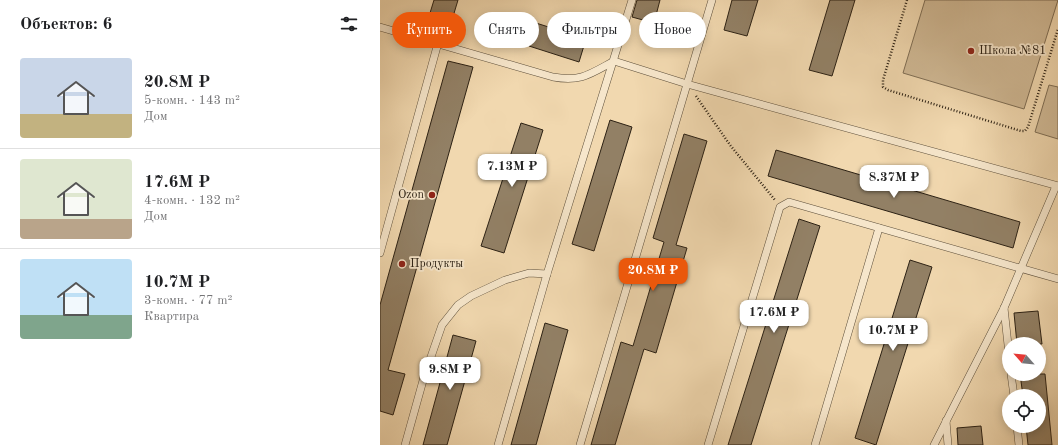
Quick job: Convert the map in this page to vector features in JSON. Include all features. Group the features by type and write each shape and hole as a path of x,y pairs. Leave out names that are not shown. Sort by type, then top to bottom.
{"lane":[{"path":"498,445 547,274 632,0"},
{"path":"580,445 712,0"},
{"path":"380,28 392,31"},
{"path":"380,253 437,48"},
{"path":"455,48 553,77 567,79 580,78 614,61 687,84 1057,186 1004,308 934,445"},
{"path":"708,445 780,207 789,202 1021,270 1058,279"},
{"path":"815,445 879,228"},
{"path":"405,445 424,377 442,325 458,305 471,296 505,280 529,273 547,274"},
{"path":"1004,308 1007,337"},
{"path":"946,421 948,445"},
{"path":"1018,433 1019,445"}],"path":[{"path":"907,0 883,80 884,87 888,90 1021,131 1025,131 1028,127 1058,29"},
{"path":"687,84 730,145 780,207"}],"shaded area":[{"path":"925,0 1058,0 1024,109 903,73"},
{"path":"1049,85 1058,87 1058,139 1035,132"}],"building":[{"path":"434,0 458,0 454,12 430,12"},
{"path":"637,0 660,0 657,12 639,12 639,19 632,17"},
{"path":"732,0 758,0 747,36 724,30"},
{"path":"830,0 855,0 832,76 809,70"},
{"path":"539,24 547,27 547,48 583,48 579,62 535,48 539,48"},
{"path":"448,61 473,67 388,370 405,374 393,415 380,411 380,305"},
{"path":"610,120 632,127 594,251 572,244"},
{"path":"521,123 543,130 504,253 481,246"},
{"path":"684,134 707,141 676,245 687,248 656,353 644,349 615,445 591,445 621,342 633,346 664,242 653,238"},
{"path":"776,150 1020,222 1013,248 768,176"},
{"path":"799,219 820,226 751,445 728,445"},
{"path":"910,260 932,267 876,445 855,438"},
{"path":"1038,311 1041,337 1016,337 1014,313"},
{"path":"545,323 568,330 536,445 511,445"},
{"path":"453,335 476,341 447,445 423,445"},
{"path":"1021,381 1046,381 1052,445 1028,445 1027,433 1046,433 1046,389 1022,389"},
{"path":"981,426 983,445 958,445 957,428"}],"place":[{"name":"Школа №81","path":"971,51"},
{"name":"Ozon","path":"432,195"},
{"name":"Продукты","path":"402,264"}]}
